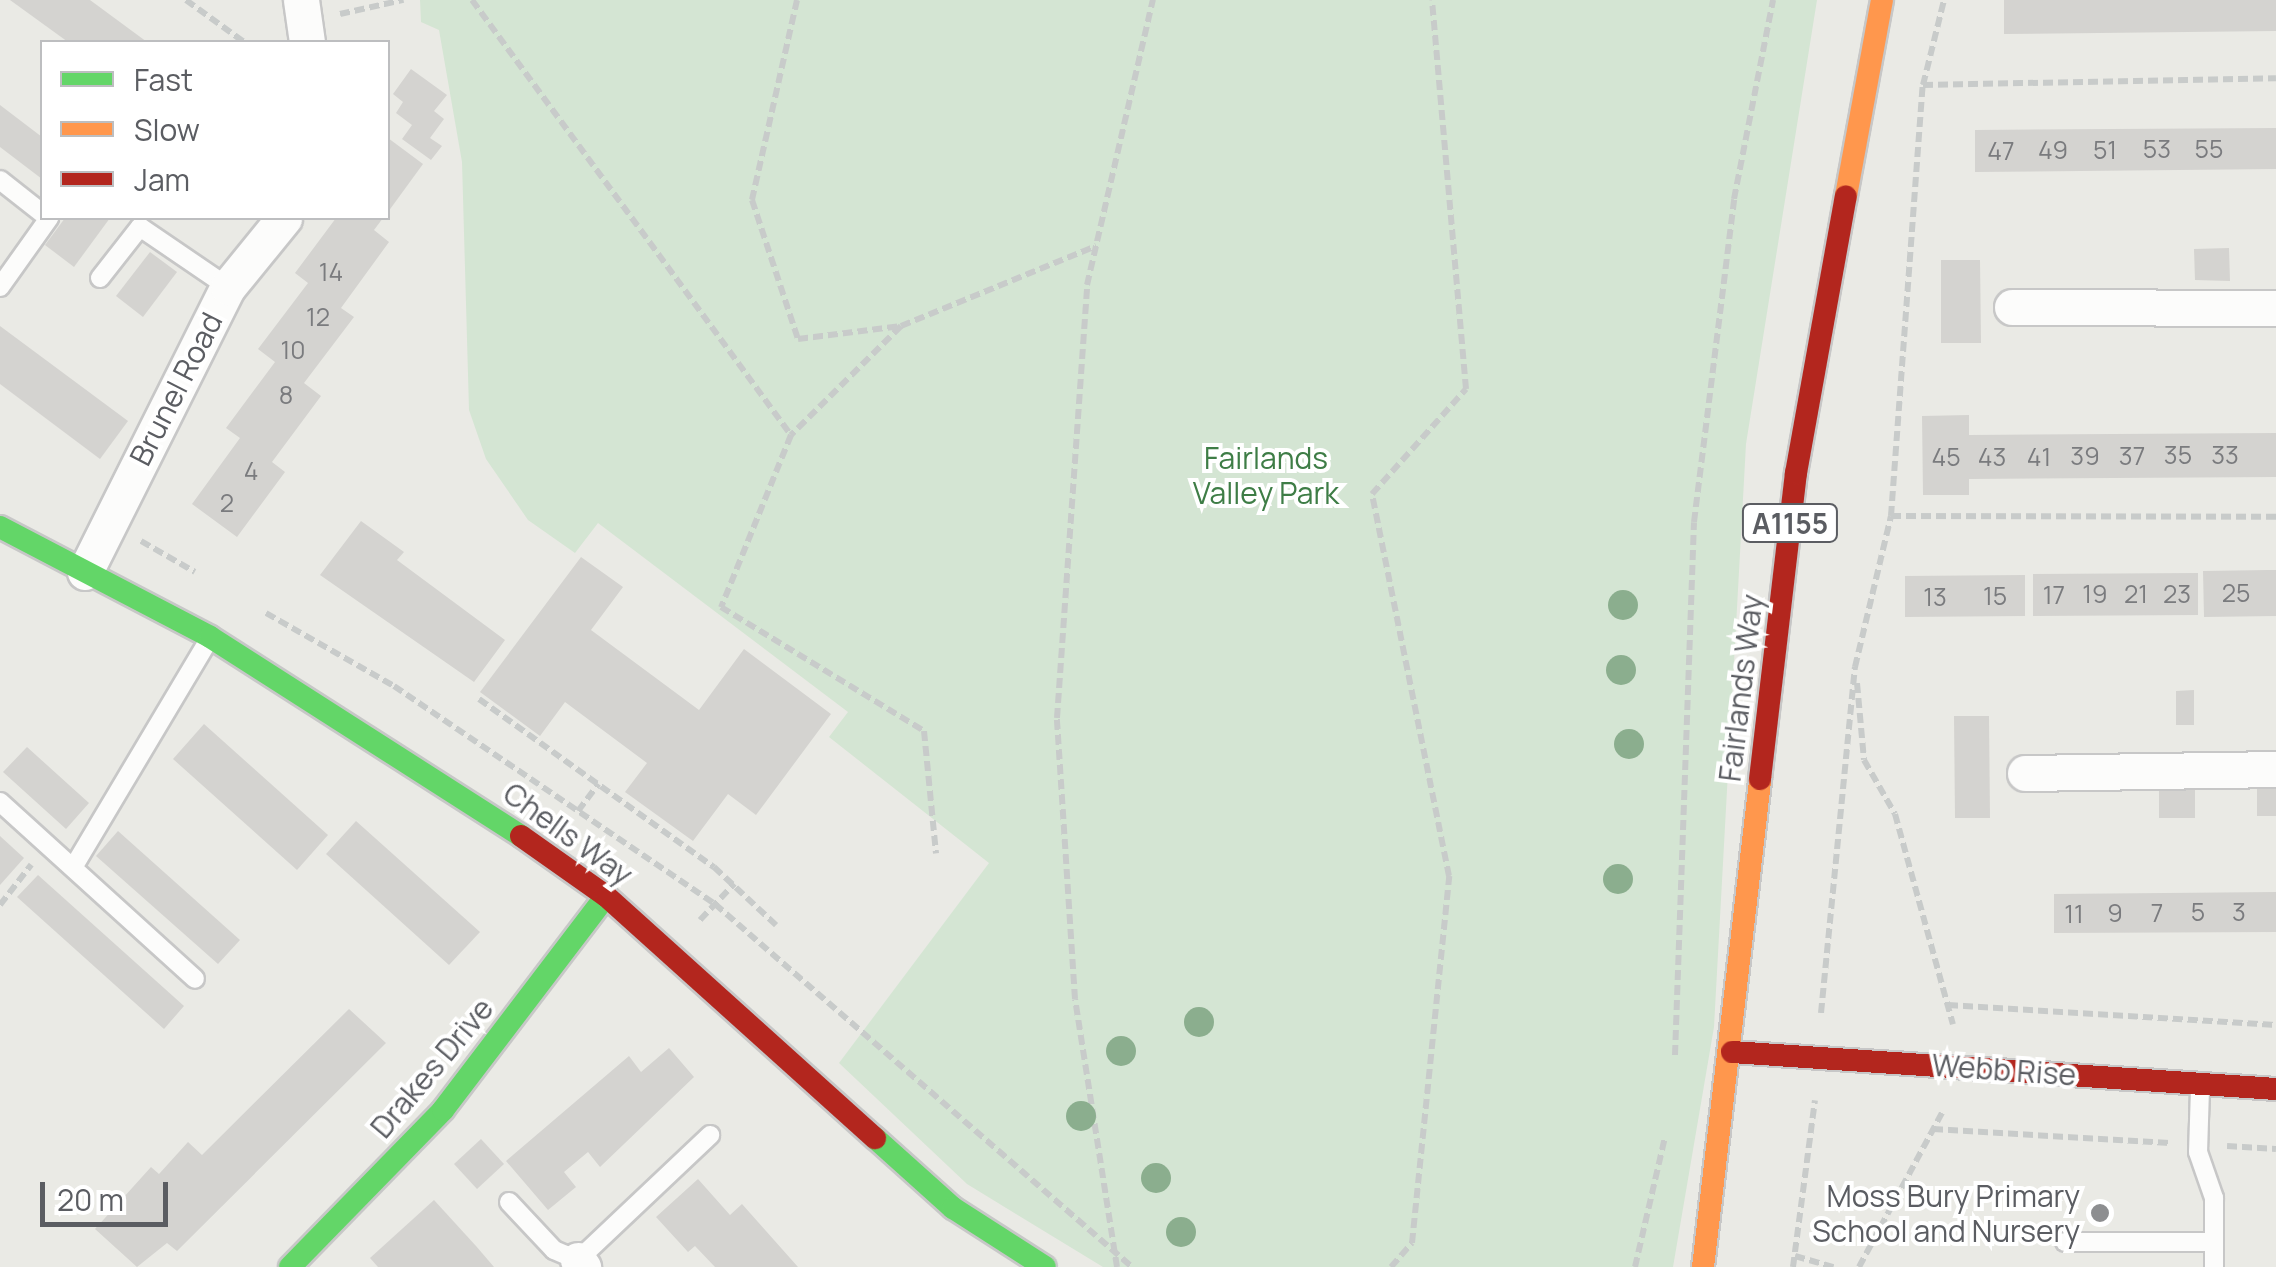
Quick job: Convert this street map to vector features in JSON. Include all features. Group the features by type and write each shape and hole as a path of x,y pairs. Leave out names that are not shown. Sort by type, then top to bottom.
{"street":[{"name":"Fairlands Way","path":"1703,1267 1732,1052 1796,473 1882,0"},
{"name":"Brunel Road","path":"85,572 228,288 282,220"},
{"path":"2012,307 2276,308"},
{"name":"Chells Way","path":"0,527 210,637 372,732 606,896 953,1208 1044,1267"},
{"path":"2025,773 2276,768"},
{"name":"Drakes Drive","path":"290,1267 443,1110 606,896"},
{"name":"Webb Rise","path":"1732,1052 2276,1089"}],"lane":[{"path":"0,180 40,211"},
{"path":"0,286 48,220"},
{"path":"100,278 140,226 228,288"},
{"path":"74,866 210,637"},
{"path":"0,802 195,979"},
{"path":"2200,1084 2198,1144 2214,1198 2214,1267"},
{"path":"509,1202 554,1250 580,1264 710,1135"},
{"path":"2065,1242 2214,1242"}],"path":[{"path":"186,0 241,40"},
{"path":"304,22 403,0"},
{"path":"472,0 791,435"},
{"path":"797,0 752,200 798,339 901,326 1096,246"},
{"path":"1132,1267 1117,1263 1075,999 1058,718 1096,246 1153,0"},
{"path":"1391,1267 1412,1243 1449,876 1372,494 1466,389 1432,0"},
{"path":"1675,1064 1694,522 1734,198 1772,0"},
{"path":"1820,1024 1855,667 1891,516 1924,85 1944,0"},
{"path":"1924,85 2276,78"},
{"path":"901,326 791,435 721,607 924,731 936,853"},
{"path":"1891,516 2276,516"},
{"path":"1855,667 1864,760 1895,814 1948,1005 1957,1067 1954,1092 1860,1267"},
{"path":"478,699 714,867 776,925"},
{"path":"0,904 48,844"},
{"path":"1948,1005 2276,1025"},
{"path":"1794,1267 1815,1097"},
{"path":"1636,1267 1669,1121"},
{"path":"1933,1129 2276,1149"},
{"path":"1795,1256 1833,1267"}],"green space":[{"name":"Fairlands Valley Park","path":"420,0 1817,0 1746,444 1714,1027 1673,1267 1103,1267 967,1184 839,1063 989,863 829,737 848,712 598,523 575,553 528,520 486,459 469,410 462,162 439,30 421,22"}],"building":[{"path":"10,0 90,0 144,40 65,40"},
{"path":"2004,0 2276,0 2276,31 2004,34"},
{"path":"411,69 447,95 434,111 444,119 430,138 442,146 431,160 402,139 412,125 396,113 403,102 393,94"},
{"path":"0,105 40,135 40,177 0,147"},
{"path":"2276,128 2276,169 1975,172 1975,130"},
{"path":"390,139 423,164 390,209"},
{"path":"64,220 109,220 74,267 45,245"},
{"path":"335,220 382,220 374,230 389,242 341,308 354,317 304,383 321,396 272,462 285,472 237,537 192,504 240,438 226,428 275,362 258,349 308,283 295,273"},
{"path":"2229,248 2230,281 2195,280 2194,249"},
{"path":"150,252 177,272 143,317 116,296"},
{"path":"1941,260 1980,260 1981,343 1941,343"},
{"path":"0,326 128,421 100,459 0,384"},
{"path":"1969,415 1969,435 2276,433 2276,477 1969,479 1969,495 1923,495 1922,416"},
{"path":"361,521 404,552 397,560 505,640 474,682 320,575"},
{"path":"581,557 623,587 591,630 699,710 744,649 831,714 756,815 728,794 693,841 625,792 647,763 565,702 540,736 480,692"},
{"path":"2276,570 2276,616 2204,617 2203,571"},
{"path":"2198,573 2198,615 2033,616 2033,574"},
{"path":"2025,575 2025,616 1905,617 1905,576"},
{"path":"2194,690 2194,725 2176,725 2176,691"},
{"path":"1954,716 1989,716 1990,818 1955,818"},
{"path":"204,724 328,835 297,870 173,759"},
{"path":"27,747 89,803 66,829 3,772"},
{"path":"2276,781 2276,816 2257,816 2257,782"},
{"path":"2195,782 2195,818 2159,818 2159,783"},
{"path":"356,821 480,932 449,965 326,854"},
{"path":"118,831 240,940 218,964 96,856"},
{"path":"0,836 24,858 0,885"},
{"path":"38,875 184,1006 164,1029 17,897"},
{"path":"2276,892 2276,932 2054,933 2054,894"},
{"path":"349,1009 386,1043 177,1251 167,1243 137,1267 95,1229 151,1167 159,1174 188,1142 202,1155"},
{"path":"669,1048 694,1077 600,1167 588,1152 564,1172 576,1187 548,1210 506,1161 629,1056 641,1072"},
{"path":"481,1139 504,1164 477,1189 454,1164"},
{"path":"698,1179 730,1215 742,1204 798,1267 715,1267 695,1246 688,1252 656,1217"},
{"path":"434,1200 494,1267 378,1267 370,1258"}],"traffic: fast":[{"path":"0,527 210,637 521,836"},
{"path":"290,1267 443,1110 606,896"},
{"path":"875,1138 953,1208 1045,1267"}],"traffic: slow":[{"path":"1846,196 1882,0"},
{"path":"1703,1267 1760,779"}],"traffic: jam":[{"path":"1760,779 1796,473 1846,196"},
{"path":"521,836 606,896 875,1138"},
{"path":"1732,1052 2276,1089"}],"place":[{"name":"Moss Bury Primary School and Nursery","path":"2100,1213"}]}
